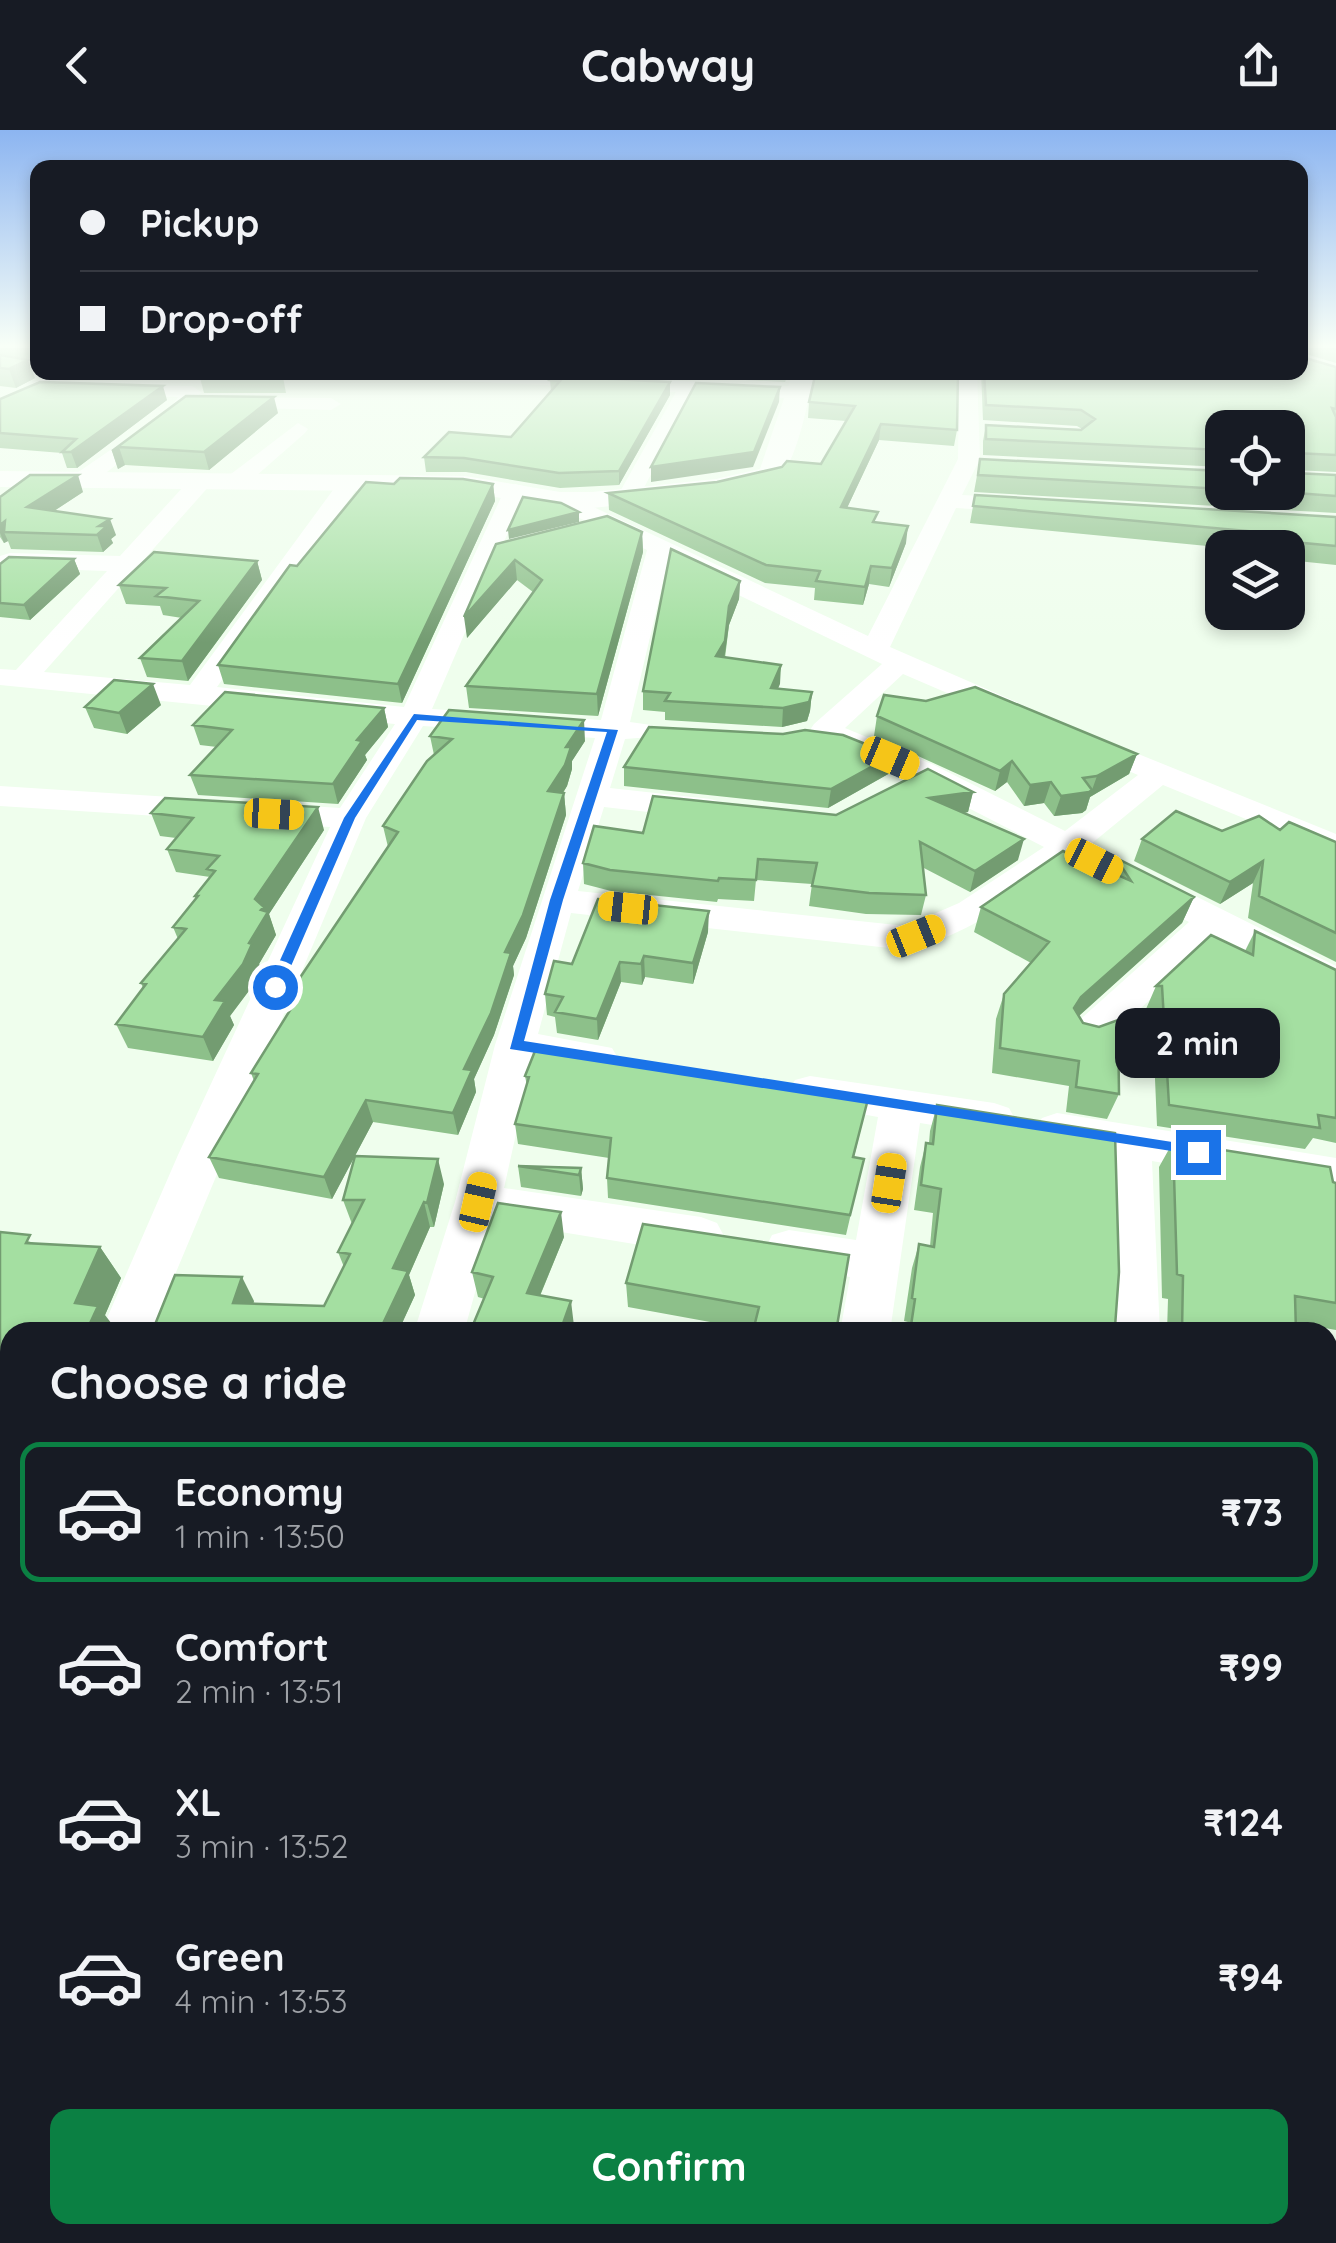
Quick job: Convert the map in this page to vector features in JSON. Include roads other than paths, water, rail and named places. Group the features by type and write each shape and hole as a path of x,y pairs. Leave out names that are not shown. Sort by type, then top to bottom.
{"main road":[{"path":"0,478 465,484 560,500 716,487 770,474 780,447"}],"street":[{"path":"82,480 126,447"},
{"path":"238,479 277,447"},
{"path":"628,497 655,447"},
{"path":"973,447 969,458 975,465 948,501 888,656 811,734 923,772 1336,982"},
{"path":"11,678 127,564 203,479"},
{"path":"198,694 352,480"},
{"path":"130,1322 350,818 414,717 515,491"},
{"path":"560,500 888,656 1158,774 1336,846"},
{"path":"948,501 1064,508"},
{"path":"574,534 608,525"},
{"path":"488,556 522,547"},
{"path":"442,1322 478,1202 515,1045 613,730 660,549"},
{"path":"0,567 10,560 127,564"},
{"path":"11,678 414,717 669,733"},
{"path":"893,789 923,772"},
{"path":"557,900 903,939 961,918 1065,846 1158,774"},
{"path":"591,796 740,812"},
{"path":"2,800 350,818"},
{"path":"1088,1035 1212,921"},
{"path":"515,1045 631,1063"},
{"path":"766,1084 1336,1175"},
{"path":"867,1322 901,1105"},
{"path":"1129,1140 1134,1322"},
{"path":"478,1202 876,1262"}]}
